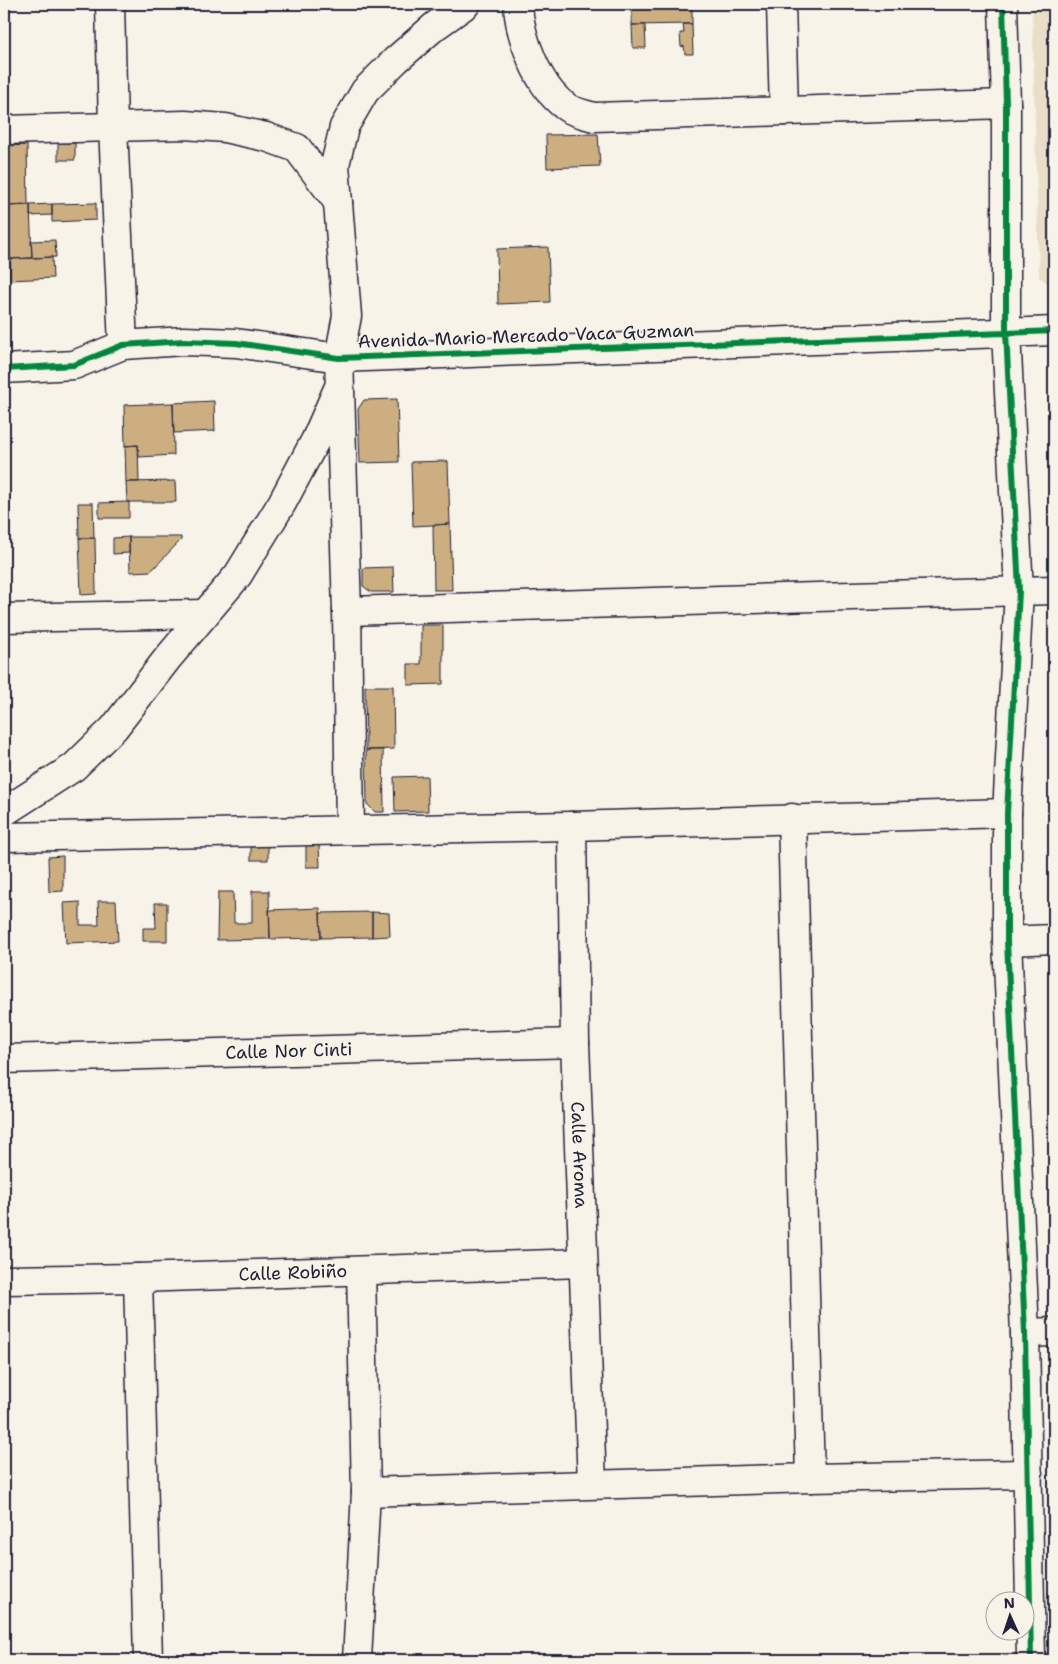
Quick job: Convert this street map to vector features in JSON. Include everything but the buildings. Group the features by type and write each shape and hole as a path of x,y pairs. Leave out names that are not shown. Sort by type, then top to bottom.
{"street":[{"path":"110,4 113,127 123,345"},
{"path":"350,830 347,611 340,370 347,316 335,165 344,127 366,91 396,60 435,26 466,4"},
{"path":"518,4 520,29 529,54 545,85 565,106 594,117 1006,104"},
{"path":"781,4 784,111"},
{"path":"1003,4 1006,104 1006,332 1019,591 1007,813 1007,941 1025,1333 1031,1660"},
{"path":"4,130 185,126 225,128 266,137 297,148 338,203"},
{"name":"Avenida Mario Mercado Vaca Guzman","path":"4,369 74,365 123,345 184,341 236,343 340,370 1006,332 1054,331"},
{"path":"4,812 74,768 114,728 167,659 238,575 282,503 316,439 340,370"},
{"path":"347,611 1054,590"},
{"path":"4,618 205,614"},
{"path":"4,838 572,826 1007,813"},
{"path":"792,818 810,1478"},
{"name":"Calle Aroma","path":"572,826 575,1043 592,1484"},
{"path":"1007,941 1054,939"},
{"name":"Calle Nor Cinti","path":"4,1059 575,1043"},
{"name":"Calle Robiño","path":"4,1280 138,1278 582,1263"},
{"path":"357,1660 366,1492 361,1270"},
{"path":"138,1278 148,1660"},
{"path":"1025,1333 1054,1332"},
{"path":"366,1492 810,1478 1028,1474"}],"shaded area":[{"path":"1032,4 1054,4 1054,289 1039,277"}],"cycle path":[{"path":"1003,4 1006,104 1006,332 1019,591 1007,813 1007,941 1025,1333 1031,1660"},
{"path":"4,369 74,365 123,345 184,341 236,343 339,358 1054,331"}]}
